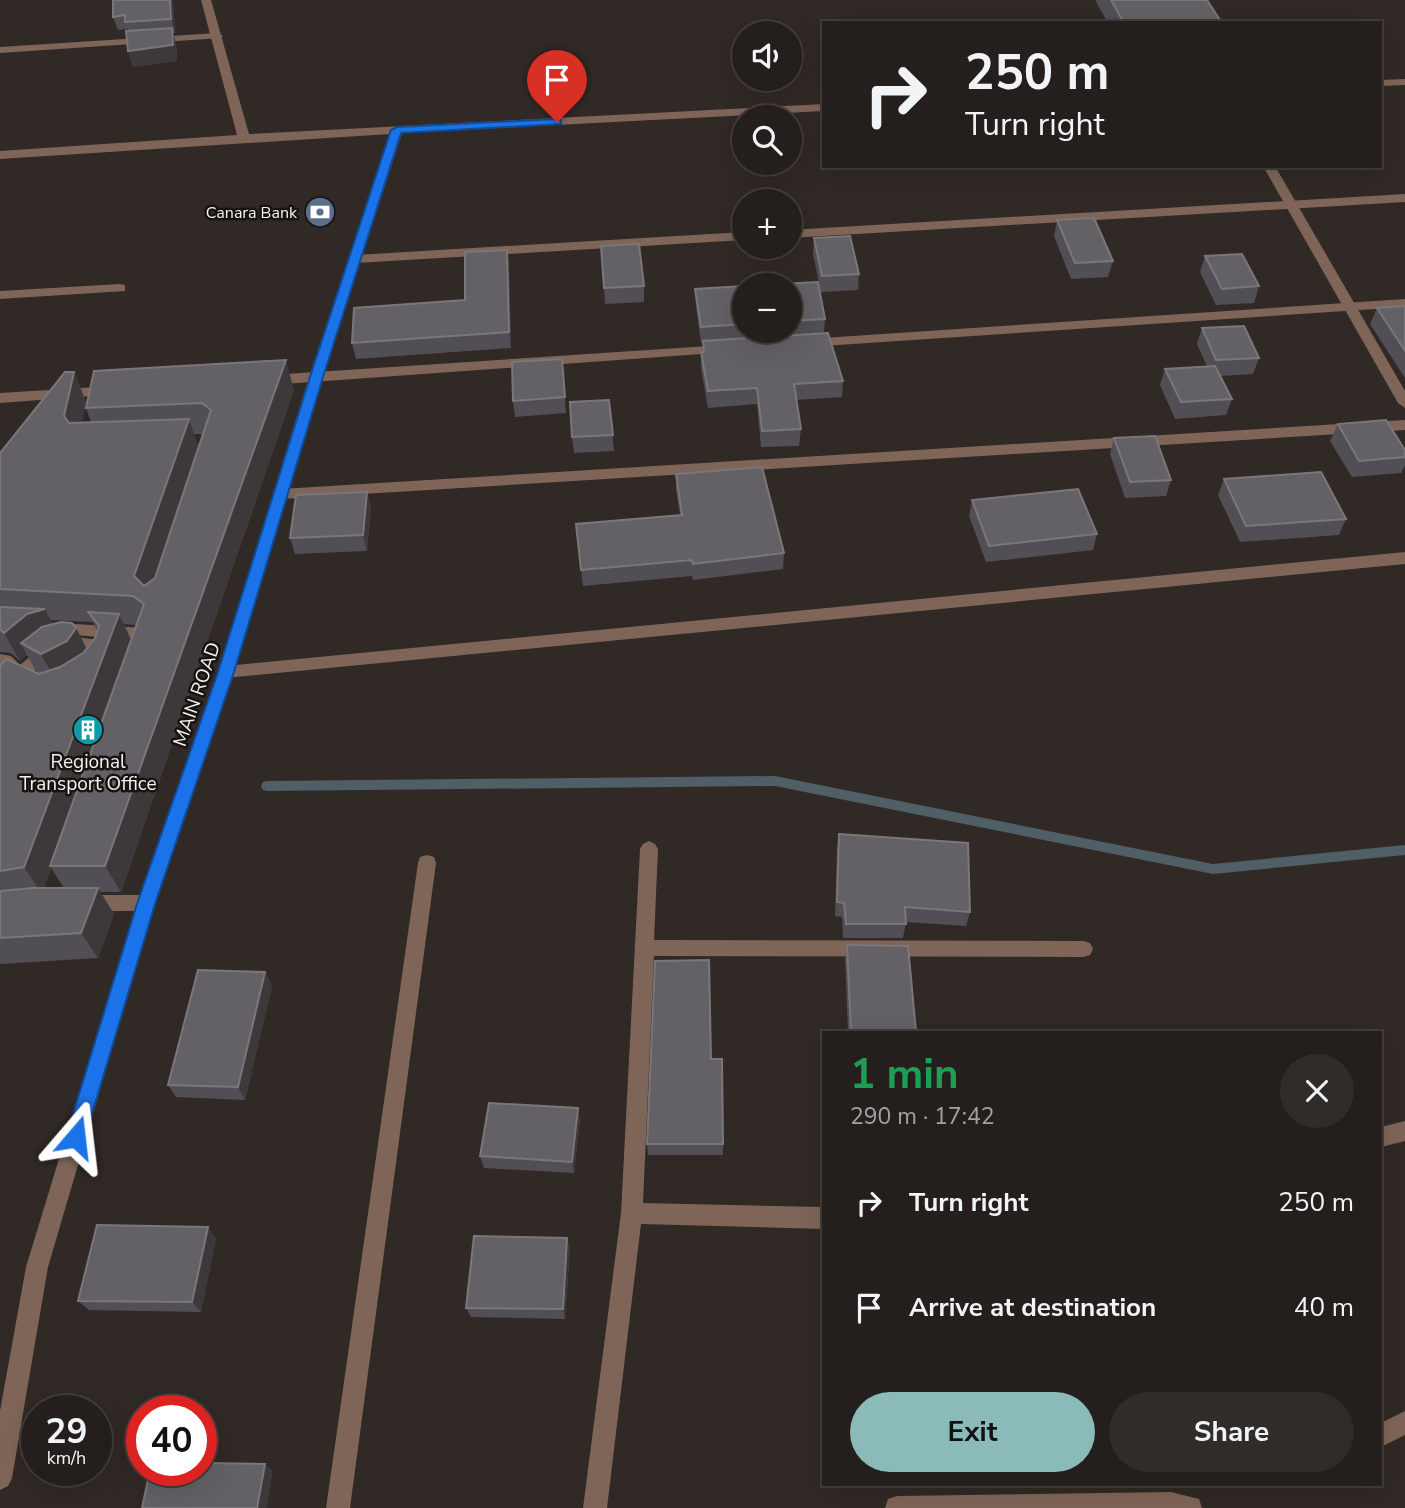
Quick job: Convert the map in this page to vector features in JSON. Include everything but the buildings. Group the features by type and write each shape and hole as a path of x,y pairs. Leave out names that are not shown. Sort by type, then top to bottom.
{"street":[{"path":"206,0 244,138"},
{"path":"0,50 217,36"},
{"path":"1382,83 1405,82"},
{"path":"0,155 244,138 822,108"},
{"name":"MAIN ROAD","path":"0,1478 37,1266 146,904 226,672 316,377 397,130"},
{"path":"1270,168 1405,403"},
{"path":"802,233 1405,198"},
{"path":"356,260 732,237"},
{"path":"0,295 120,288"},
{"path":"791,345 1405,303"},
{"path":"248,382 735,348"},
{"path":"0,398 96,398 125,390"},
{"path":"281,494 1405,425"},
{"path":"226,672 1405,558"},
{"path":"36,628 83,636 146,634 137,659"},
{"path":"83,636 103,656 97,671"},
{"path":"0,697 20,675 58,644 83,636"},
{"path":"0,660 5,660 20,675 44,688"},
{"path":"595,1508 632,1213 649,849"},
{"path":"338,1508 427,863"},
{"path":"63,903 146,904"},
{"path":"644,948 1083,949"},
{"path":"1382,1138 1405,1131"},
{"path":"632,1213 822,1218"},
{"path":"1382,1434 1405,1423"},
{"path":"897,1508 1171,1504 1191,1508"}],"waterway":[{"path":"267,786 775,781 1213,869 1405,850"}],"place":[{"name":"Canara Bank","path":"320,212"},
{"name":"Regional Transport Office","path":"88,730"}],"route":[{"path":"76,1137 146,904 226,672 316,377 397,130 557,122"}]}
